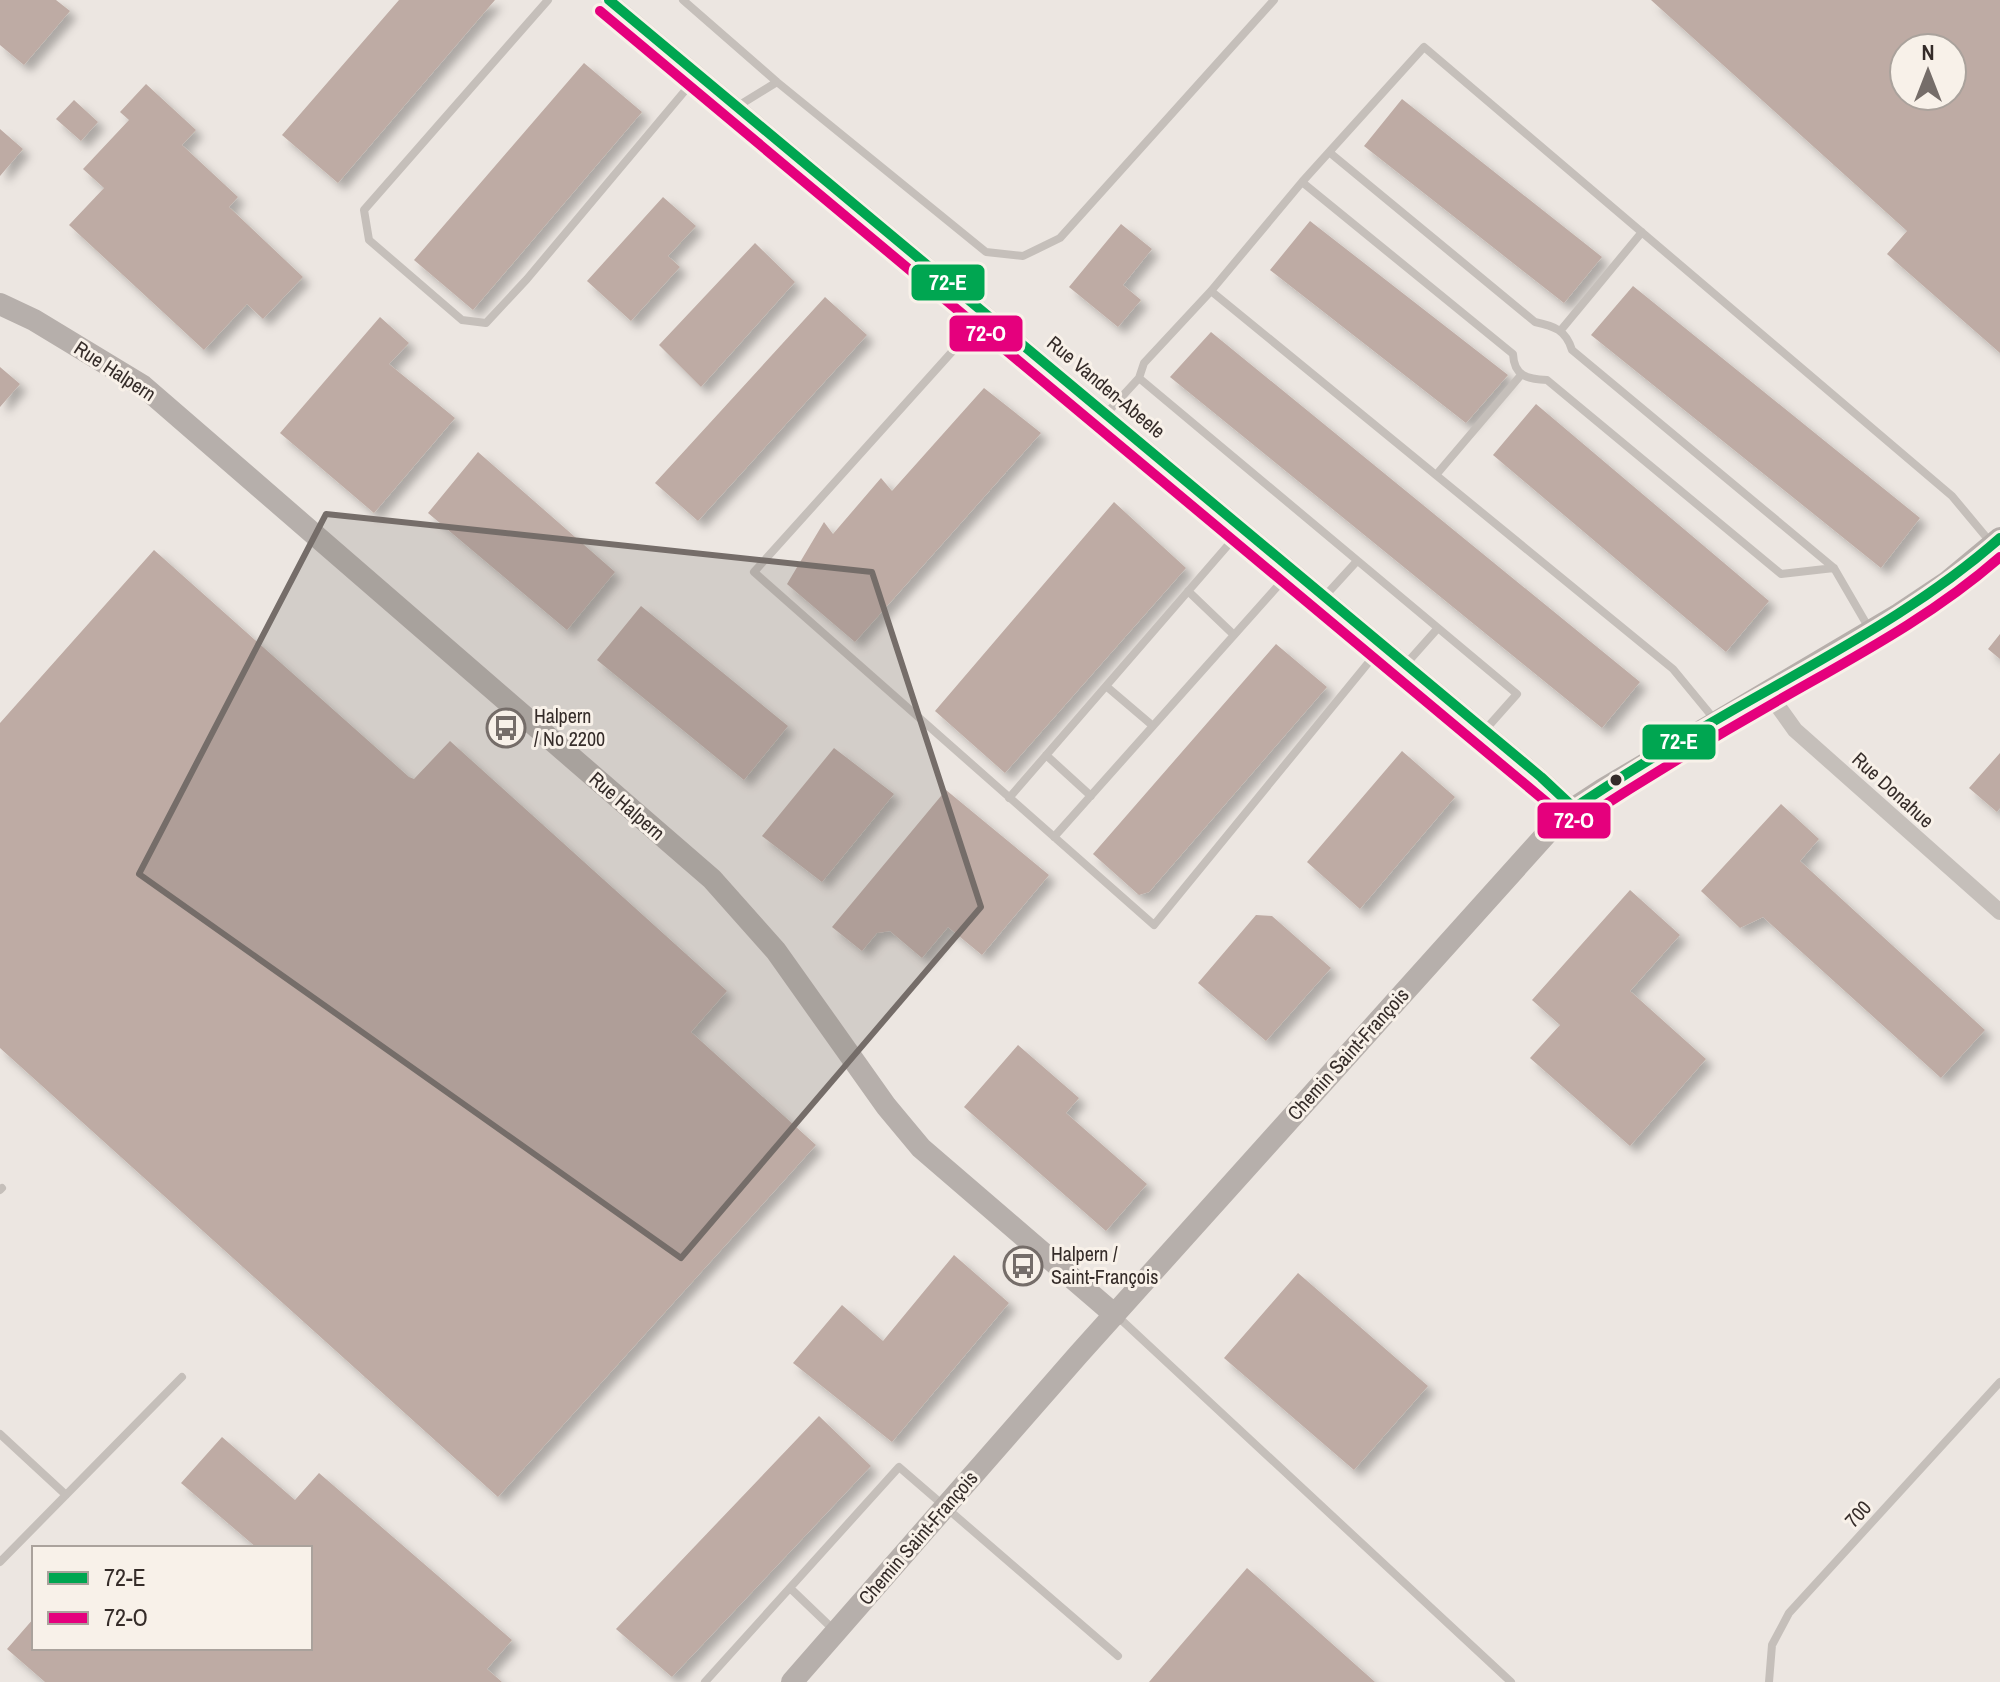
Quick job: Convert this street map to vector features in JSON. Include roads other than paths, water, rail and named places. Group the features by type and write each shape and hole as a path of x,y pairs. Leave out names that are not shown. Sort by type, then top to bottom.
{"street":[{"name":"Rue Vanden-Abeele","path":"609,0 1325,596 1574,808"},
{"name":"Rue Halpern","path":"0,304 34,320 143,386 712,879 776,951 886,1106 921,1148 1115,1315"},
{"name":"Chemin Saint-François","path":"792,1682 1524,856 1574,808 1922,600 1996,541"},
{"name":"Rue Donahue","path":"1767,691 1795,730 2000,912"}],"lane":[{"path":"548,0 364,210 369,240 462,320 486,323 527,279 699,74"},
{"path":"683,0 777,82 986,252 1023,256 1060,238 1274,0"},
{"path":"1106,414 1139,378 1144,363 1424,47 1952,496 1996,541"},
{"path":"738,106 777,82"},
{"path":"1329,152 1535,322 1561,330 1572,350 1834,568 1870,631"},
{"path":"1302,182 1513,354 1513,365 1521,375 1547,380 1781,574 1834,568"},
{"path":"1561,330 1642,232"},
{"path":"1211,291 1673,669 1715,721"},
{"path":"986,313 754,572 1154,925 1383,645"},
{"path":"1436,475 1521,375"},
{"path":"1139,378 1517,694 1485,730"},
{"path":"1009,798 1243,528"},
{"path":"1325,596 1357,561"},
{"path":"1054,837 1292,569"},
{"path":"1188,591 1234,635"},
{"path":"1406,664 1438,628"},
{"path":"1106,686 1153,726"},
{"path":"1046,755 1091,796"},
{"path":"1115,1315 1511,1682"},
{"path":"0,1562 182,1377"},
{"name":"700","path":"1769,1682 1772,1645 1789,1613 2000,1382"},
{"path":"0,1434 66,1495"},
{"path":"705,1682 899,1467 1118,1656"},
{"path":"790,1588 836,1632"}],"place":[{"name":"Halpern / No 2200","path":"506,728"},
{"name":"Halpern / Saint-François","path":"1023,1266"}]}
